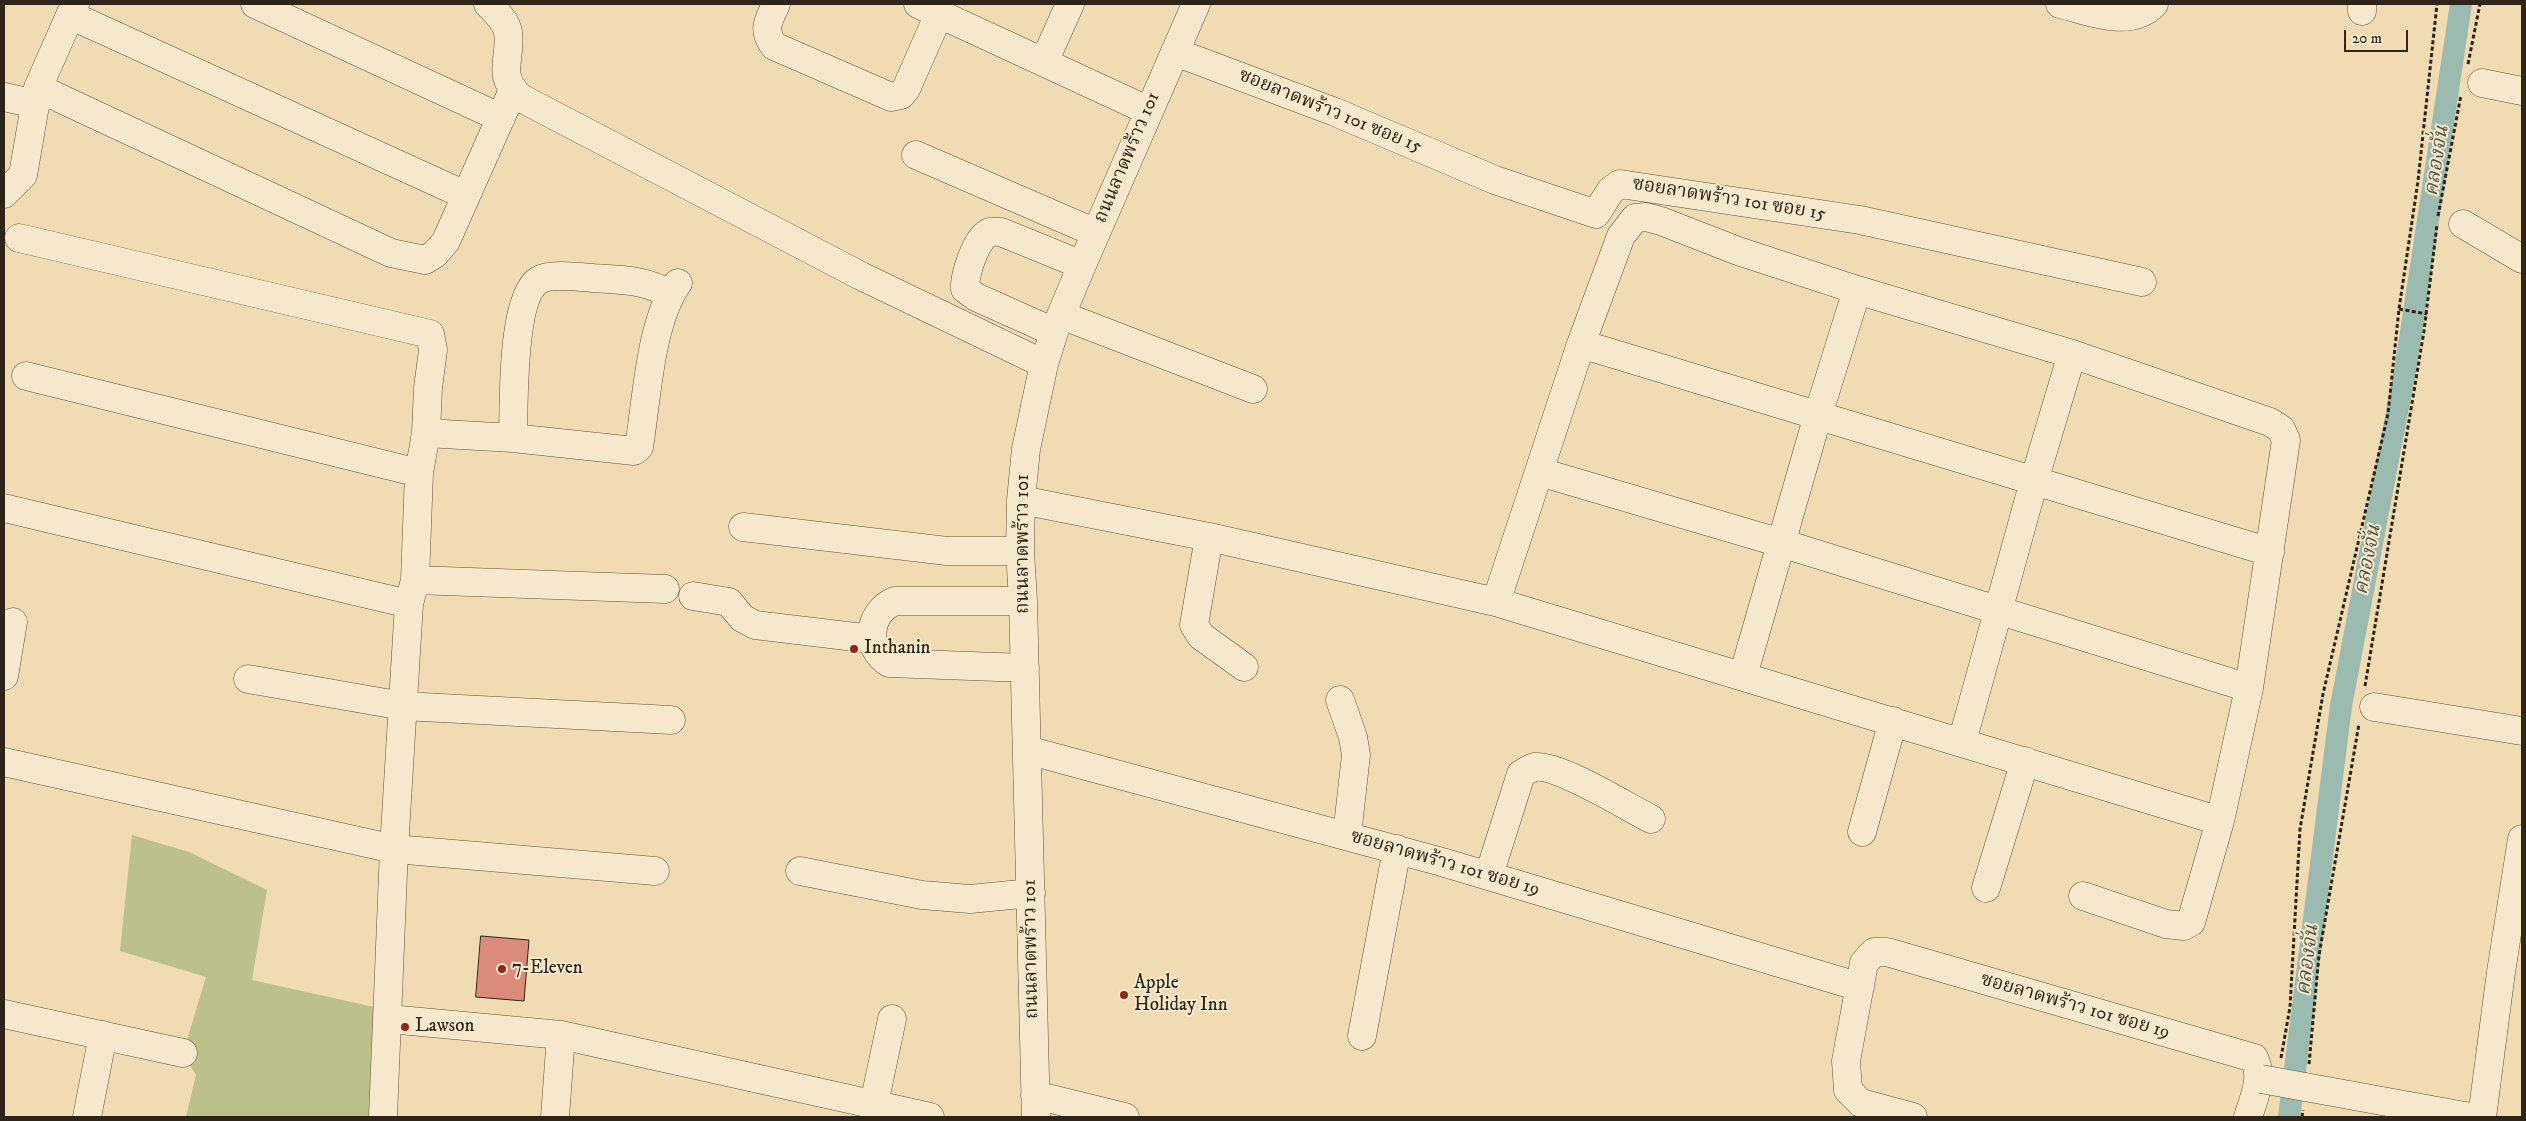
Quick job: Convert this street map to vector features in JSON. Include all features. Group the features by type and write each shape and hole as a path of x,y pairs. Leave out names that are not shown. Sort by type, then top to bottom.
{"street":[{"path":"255,4 501,118"},
{"path":"488,4 502,18 508,32 505,74 513,90 521,98 861,276 1044,364"},
{"path":"776,4 766,35 774,46 891,96 902,95 906,89 928,9 1148,111"},
{"path":"1044,62 1070,4"},
{"name":"ถนนลาดพร้าว 101","path":"1036,1106 1024,601 1020,551 1021,500 1026,449 1044,364 1057,324 1196,4"},
{"path":"2060,4 2130,18 2145,13 2154,4"},
{"path":"4,194 23,175 37,96 73,9 465,195"},
{"name":"ซอยลาดพร้าว 101 ซอย 15","path":"1175,52 1336,112 1495,180 1596,214 1611,190 1620,184 1860,220 2142,282"},
{"path":"2471,79 2522,91"},
{"path":"4,96 37,96 391,253 412,259 425,260 446,241 513,90"},
{"path":"916,155 1096,233"},
{"path":"1496,602 1581,344 1622,236 1635,218 1646,217 1661,221 1738,251 1858,290 2072,354 2270,422 2281,429 2286,440 2249,688 2220,821 2191,922 2184,926 2166,924 2083,896"},
{"path":"2463,224 2522,259"},
{"path":"1082,264 1002,232 991,231 982,237 974,253 965,281 965,289 976,298 1253,389"},
{"path":"19,238 426,331 430,334 433,350 428,388 426,433 419,473 394,849 389,1019 383,1117"},
{"path":"426,433 513,438 634,451 639,447 655,339 662,309 674,289 660,288 634,281 563,276 540,279 529,291 517,340 513,438"},
{"path":"1743,676 1818,415 1858,290"},
{"path":"1581,344 2270,552"},
{"path":"1962,742 2034,481 2072,354"},
{"path":"26,376 419,473"},
{"path":"1540,472 1781,543 2249,688"},
{"path":"1021,500 1209,537 1496,602 2220,821"},
{"path":"4,508 412,592 665,589"},
{"path":"743,527 947,551 1020,551"},
{"path":"1209,537 1194,625 1201,636 1244,667"},
{"path":"693,596 729,602 742,618 755,625 872,639"},
{"path":"1024,601 895,601 880,610 874,622 872,639 878,654 889,663 1025,668"},
{"path":"4,676 13,622"},
{"path":"248,680 403,706 670,720"},
{"path":"1340,700 1353,737 1356,755 1347,836"},
{"path":"2366,704 2522,731"},
{"path":"1862,832 1893,721"},
{"name":"ซอยลาดพร้าว 101 ซอย 19","path":"1027,750 1489,875 1860,986"},
{"path":"1986,888 2025,761"},
{"path":"4,762 394,849 655,871"},
{"path":"1489,875 1521,774 1534,767 1550,768 1651,819"},
{"path":"2482,1117 2512,973 2522,839"},
{"path":"1362,1036 1396,849"},
{"path":"800,871 922,895 970,899 1031,893"},
{"name":"ซอยลาดพร้าว 101 ซอย 19","path":"1913,1117 1861,1103 1848,1090 1846,1061 1864,963 1874,952 1887,952 2254,1058 2266,1080"},
{"path":"4,1014 183,1053"},
{"path":"389,1019 561,1035 930,1117"},
{"path":"874,1104 892,1019"},
{"path":"555,1117 561,1035"},
{"path":"87,1117 103,1036"},
{"path":"2248,1117 2266,1080 2470,1117"},
{"path":"1036,1106 1125,1117"}],"path":[{"path":"2266,1080 2290,1007 2300,829 2323,694 2388,414 2399,310 2418,181 2438,4"},
{"path":"2302,1117 2319,955 2366,704 2427,314 2439,208 2471,79 2480,4"},
{"path":"2399,310 2427,314"}],"green space":[{"path":"132,835 189,852 267,890 252,980 383,1009 375,1117 186,1117 196,1075 183,1053 206,977 120,951"}],"building":[{"name":"7-Eleven","path":"481,936 529,940 524,1001 476,997"}],"waterway":[{"name":"คลองจั่น","path":"2289,1117 2341,706 2406,365 2461,4"}],"place":[{"name":"Inthanin","path":"854,649"},
{"name":"7-Eleven","path":"502,969"},
{"name":"Apple Holiday Inn","path":"1124,995"},
{"name":"Lawson","path":"405,1027"}]}
